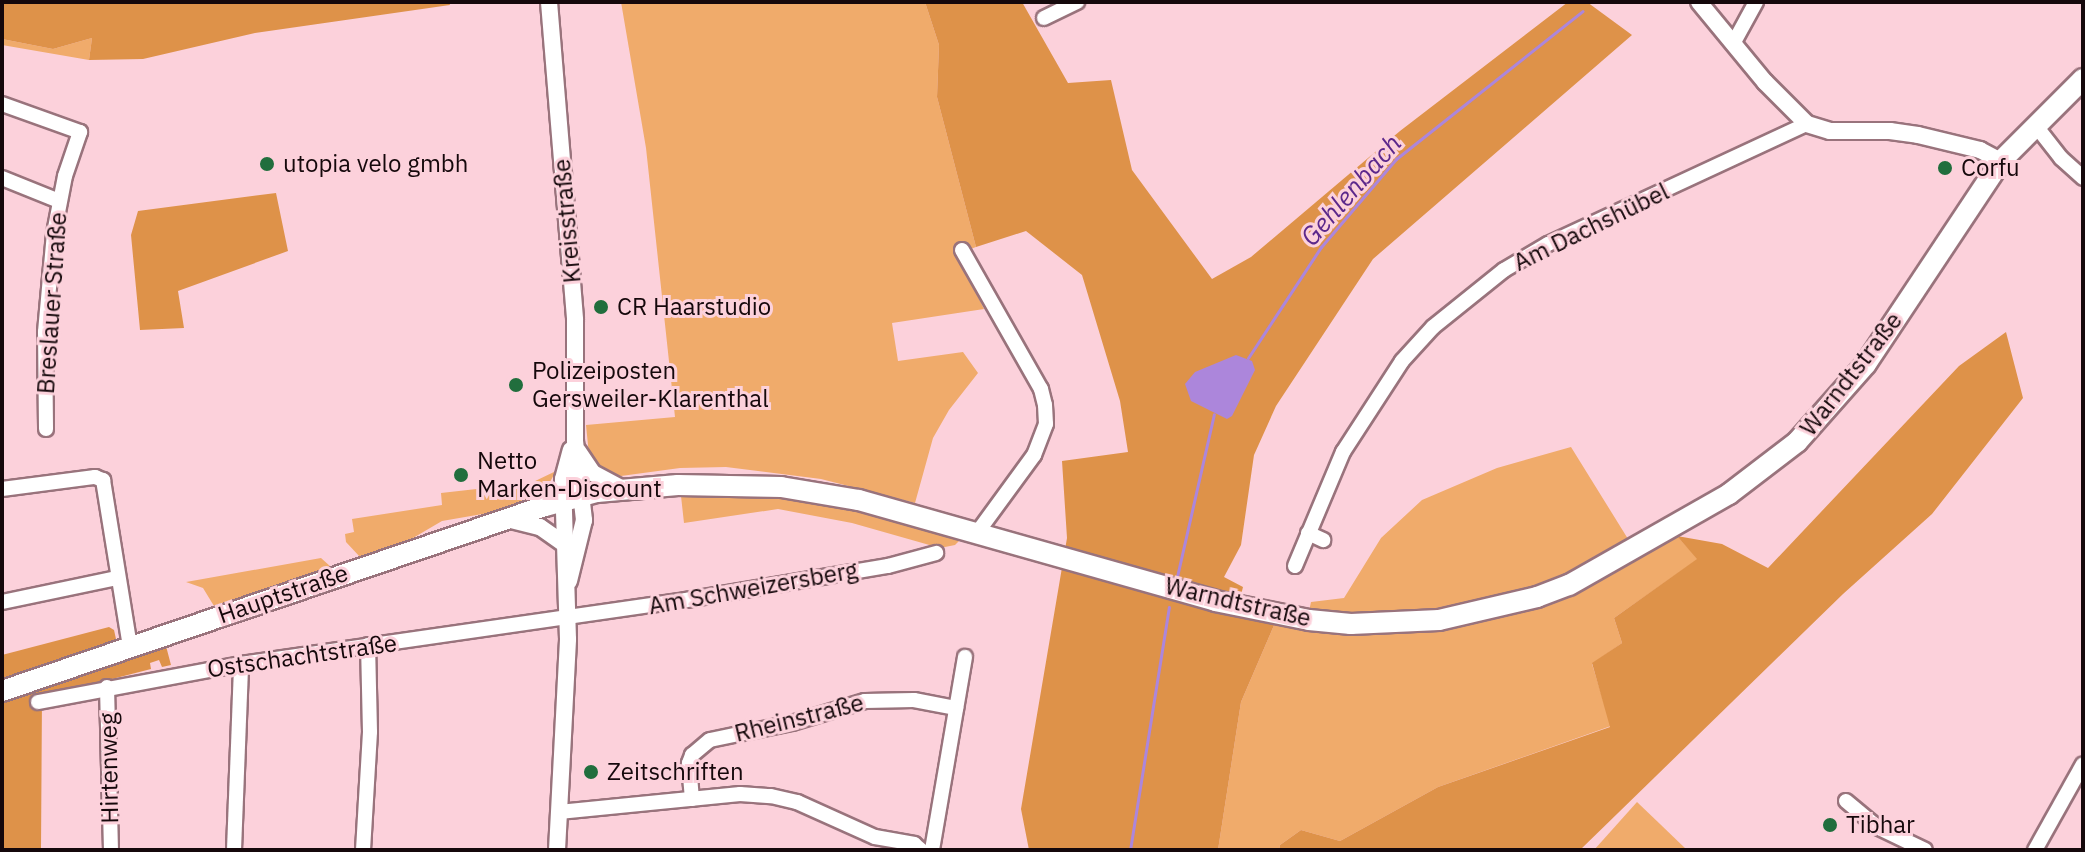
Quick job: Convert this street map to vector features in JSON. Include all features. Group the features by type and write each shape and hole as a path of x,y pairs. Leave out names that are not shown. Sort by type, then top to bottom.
{"main road":[{"name":"Warndtstraße","path":"573,498 624,489 694,484 818,492 977,533 1215,601 1309,620 1362,624 1439,620 1537,597 1569,585 1729,494 1797,442 1866,364 2001,161 2083,79"},
{"name":"Hauptstraße","path":"2,691 573,498"}],"street":[{"name":"Kreisstraße","path":"549,2 575,320 575,443 564,474 584,520 569,581"},
{"path":"1044,18 1077,2"},
{"path":"1699,2 1807,124 1830,131 1890,131 1918,135 1980,150 2001,161"},
{"path":"1733,44 1756,2"},
{"name":"Breslauer Straße","path":"2,104 80,132 59,201 45,332 46,429"},
{"name":"Am Dachshübel","path":"1295,566 1343,452 1402,361 1433,327 1504,270 1548,244 1807,124"},
{"path":"2036,126 2061,158 2083,178"},
{"path":"2,178 59,201"},
{"path":"962,250 1041,389 1045,405 1046,424 1034,455 977,533"},
{"path":"575,443 591,471 624,489"},
{"path":"2,489 95,477 103,480 130,647"},
{"name":"Kreisstraße","path":"557,850 568,619 566,545 573,498"},
{"path":"506,519 540,527 566,545"},
{"path":"1308,533 1323,540"},
{"name":"Am Schweizersberg","path":"568,619 888,566 936,553"},
{"path":"2,602 117,578"},
{"name":"Ostschachtstraße","path":"38,702 241,664 568,619"},
{"path":"363,850 370,732 368,645"},
{"path":"932,850 965,657"},
{"path":"234,850 241,664"},
{"name":"Hirtenweg","path":"107,687 111,850"},
{"name":"Rheinstraße","path":"692,799 689,763 692,755 710,740 792,723 865,701 914,700 956,708"},
{"path":"2035,850 2083,764"},
{"path":"559,812 740,794 771,796 797,802 873,843 914,844 921,850"},
{"path":"1846,801 1877,827 1925,850"}],"shaded area":[{"path":"2,2 449,2 450,5 255,33 143,59 89,60 92,38 53,49 2,39"},
{"path":"621,2 925,2 939,45 937,97 976,247 957,254 984,309 892,323 898,361 963,352 978,373 949,410 933,438 915,503 821,479 726,467 680,468 621,476 608,473 589,455 586,425 675,417 646,148"},
{"path":"925,2 1022,2 1068,83 1111,80 1132,170 1212,279 1251,257 1400,131 1568,2 1587,2 1632,35 1373,259 1276,406 1254,455 1241,545 1224,577 1243,587 1236,615 1275,623 1241,702 1218,850 1029,850 1021,809 1067,538 1062,461 1128,452 1120,401 1082,275 1026,231 976,247 937,97 939,45"},
{"path":"92,38 89,60 2,45 2,39 53,49"},
{"path":"276,193 288,251 178,291 184,328 140,330 131,235 138,211"},
{"path":"2006,332 2023,398 1932,514 1843,594 1580,850 1279,850 1280,845 1301,830 1340,841 1438,787 1610,727 1592,663 1622,643 1614,618 1697,559 1677,536 1722,544 1768,568 1959,366"},
{"path":"1236,355 1252,361 1255,370 1232,416 1227,419 1191,401 1185,384 1195,372"},
{"path":"1571,447 1633,547 1567,581 1438,616 1308,616 1311,602 1344,598 1381,538 1422,500 1497,468"},
{"path":"556,471 545,491 494,512 442,521 413,538 360,557 346,542 345,534 354,532 352,519 442,505 441,493 531,483"},
{"path":"681,496 779,496 857,510 963,537 955,545 940,548 852,523 778,509 684,523"},
{"path":"1677,536 1698,559 1614,618 1622,643 1592,664 1611,726 1438,787 1340,841 1301,830 1280,845 1279,850 1218,850 1241,702 1275,623 1351,629 1572,589 1639,559"},
{"path":"321,558 331,567 214,606 203,588 186,582"},
{"path":"109,627 114,630 116,639 113,645 2,678 2,655"},
{"path":"166,646 171,665 162,667 159,660 150,663 151,669 42,697 41,850 2,850 2,699"},
{"path":"1637,802 1660,824 1687,850 1594,850"}],"waterway":[{"name":"Gehlenbach","path":"1248,358 1321,247 1396,159 1583,11"},
{"name":"Gehlenbach","path":"1176,581 1214,414"},
{"name":"Gehlenbach","path":"1130,850 1169,607"}],"place":[{"name":"utopia velo gmbh","path":"267,164"},
{"name":"Corfu","path":"1945,168"},
{"name":"CR Haarstudio","path":"601,307"},
{"name":"Polizeiposten Gersweiler-Klarenthal","path":"516,385"},
{"name":"Netto Marken-Discount","path":"461,475"},
{"name":"Zeitschriften","path":"591,772"},
{"name":"Tibhar","path":"1830,825"}]}
